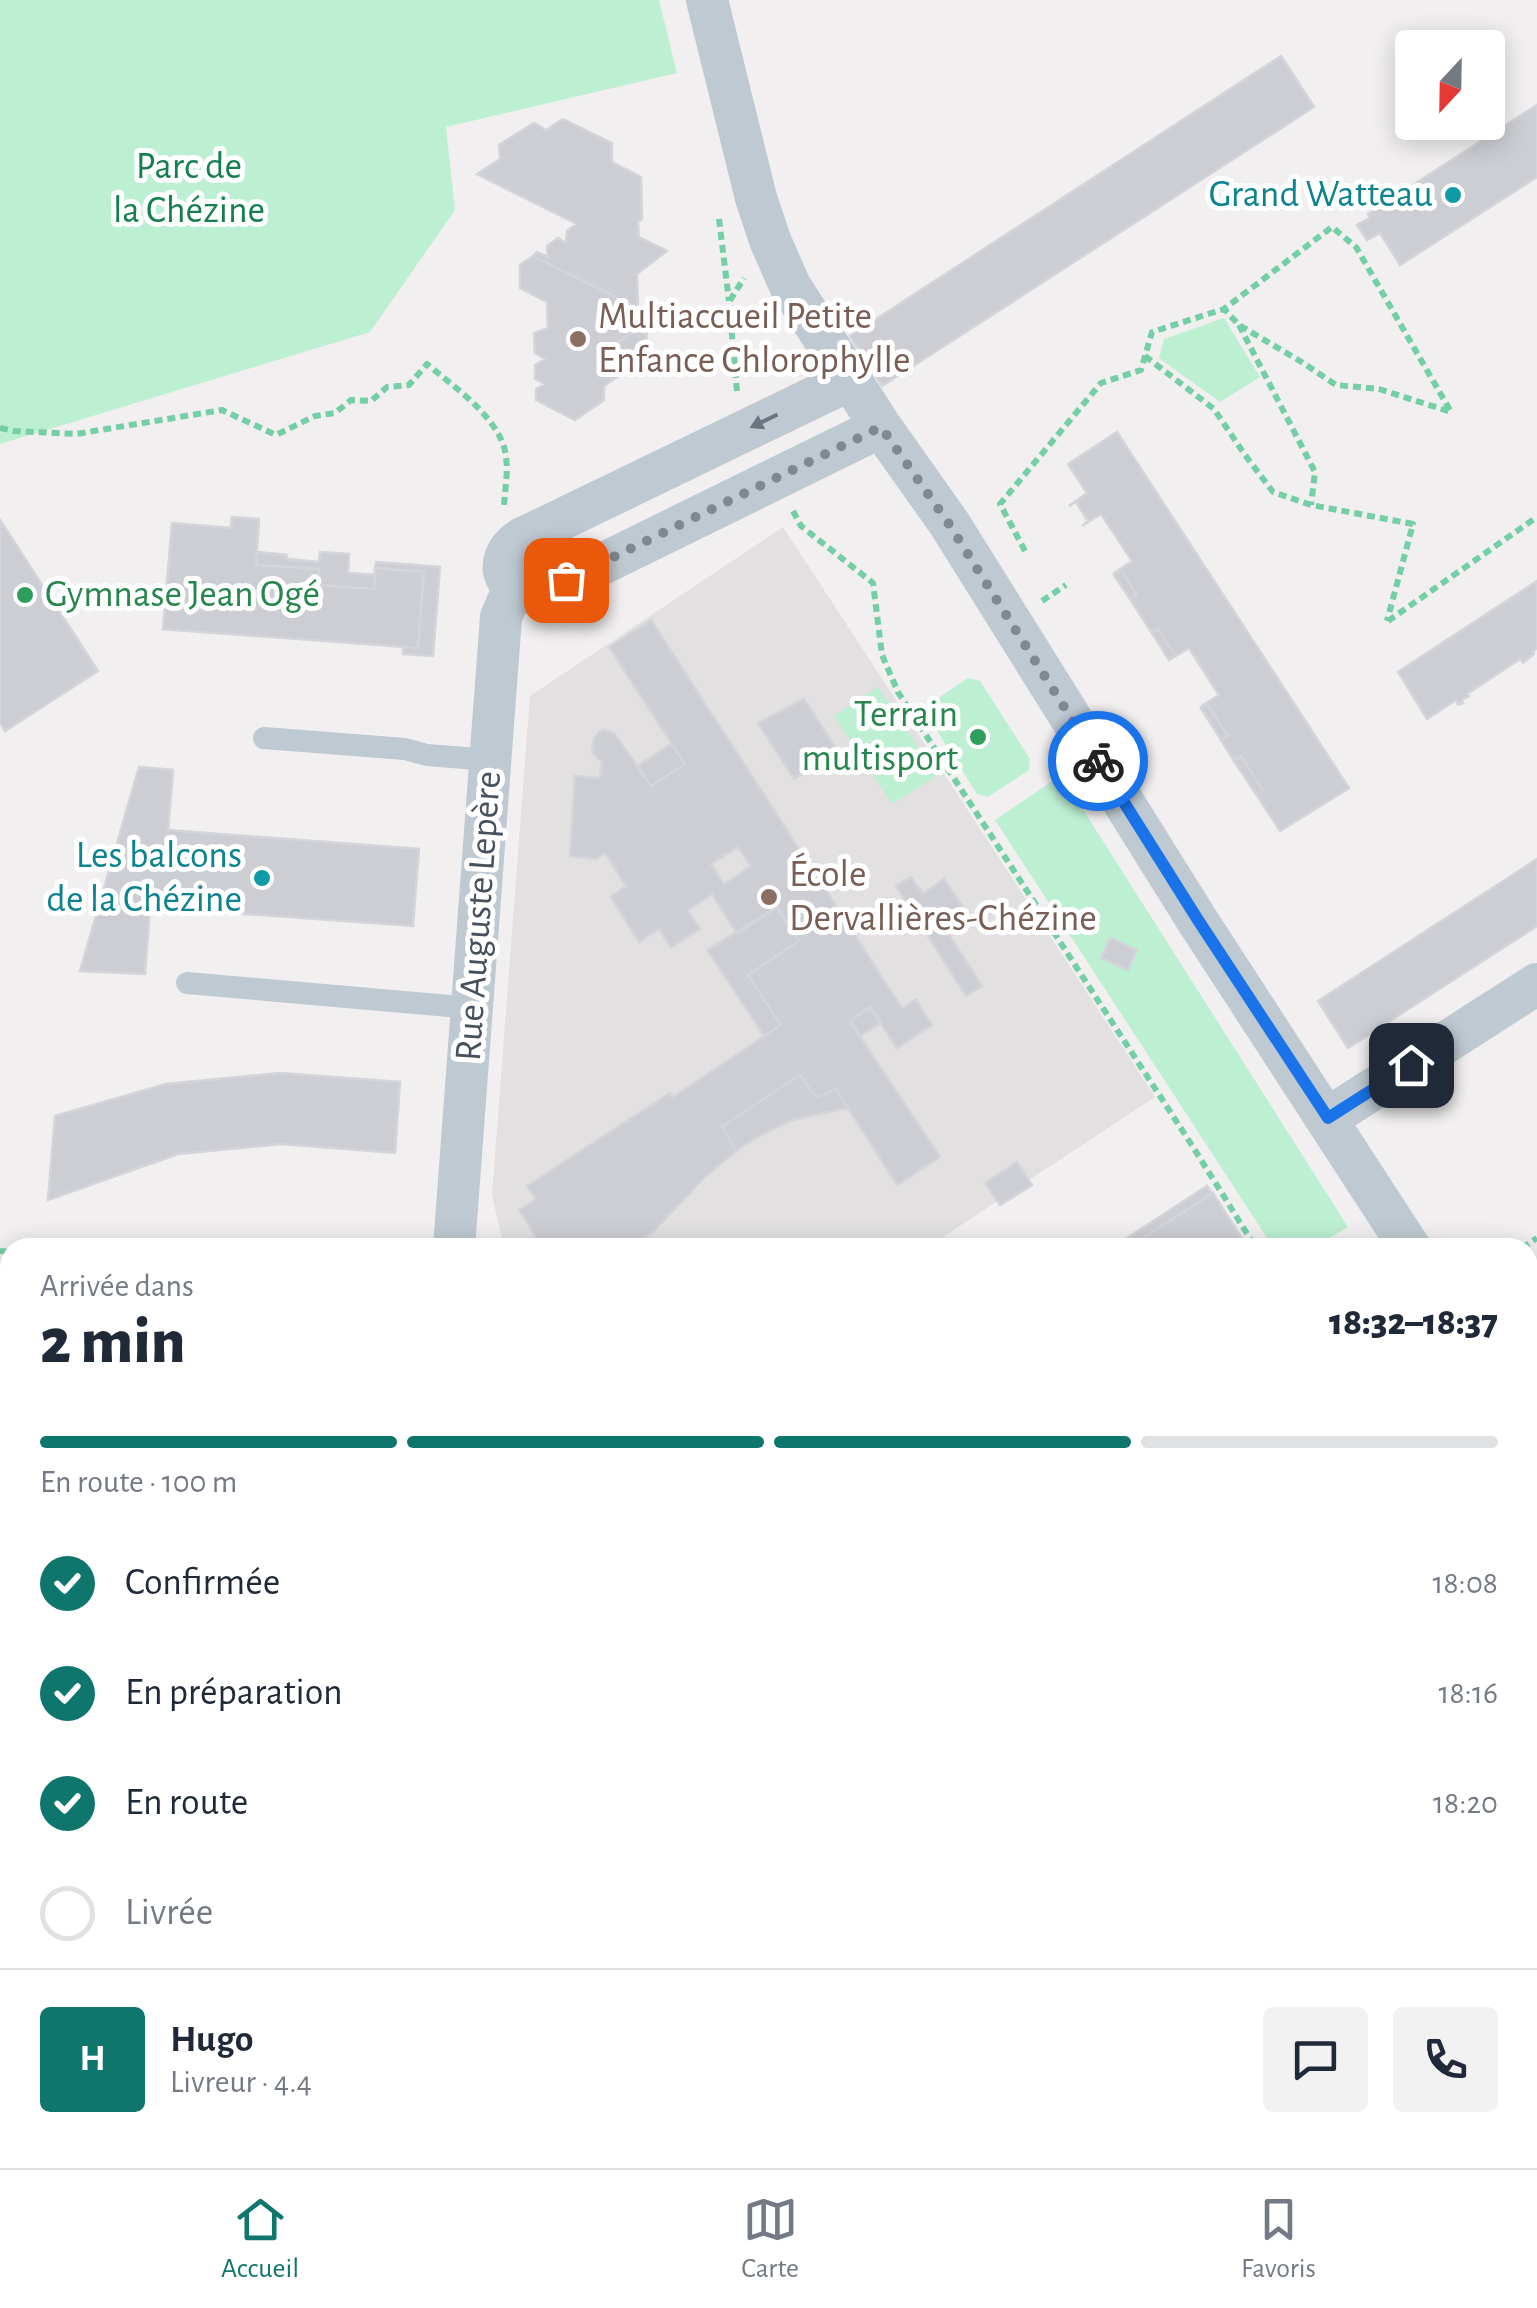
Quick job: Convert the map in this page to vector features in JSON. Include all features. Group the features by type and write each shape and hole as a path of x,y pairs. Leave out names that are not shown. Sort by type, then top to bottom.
{"street":[{"path":"708,0 756,198 790,286 949,524 1402,1238"},
{"path":"852,379 521,539 509,547 510,571 526,593 543,593 881,427"},
{"name":"Rue Auguste Lepère","path":"455,1238 501,617 510,571"},
{"path":"1328,1118 1537,984"}],"lane":[{"path":"264,738 490,760"},
{"path":"187,983 472,1008"}],"path":[{"path":"1024,551 1000,504 1101,384 1141,370 1152,332 1224,309 1332,227 1356,248 1451,412 1379,389 1336,385 1239,325"},
{"path":"751,428 737,392 729,302 770,240"},
{"path":"1224,309 1239,325 1315,472 1310,505"},
{"path":"1145,356 1214,409 1273,492 1310,505 1413,524 1387,621 1537,517"},
{"path":"0,428 76,434 222,410 276,435 316,416 335,413 350,400 371,402 387,387 409,384 427,364 470,400 502,440 506,470 502,532 510,571"},
{"path":"774,479 802,526 874,583 882,654 898,692 1250,1238"},
{"path":"1029,609 1066,585"}],"shaded area":[{"name":"École Dervallières-Chézine","path":"783,527 1155,1097 942,1238 502,1238 492,1195 530,696"}],"green space":[{"name":"Parc de la Chézine","path":"0,0 659,0 677,73 446,127 455,210 370,332 0,444"},
{"path":"1224,318 1260,377 1220,402 1159,358 1164,339"},
{"name":"Terrain multisport","path":"968,678 980,681 1030,759 1029,770 988,797 977,794 927,715 929,704"},
{"path":"878,687 937,775 892,804 834,716"},
{"path":"1061,775 1348,1227 1329,1238 1267,1238 995,820"}],"building":[{"path":"1281,56 1314,107 882,386 850,336"},
{"name":"Grand Watteau","path":"1537,105 1537,177 1400,265 1380,233 1367,240 1357,225 1370,218 1368,214 1483,140 1505,140 1505,126"},
{"path":"563,119 612,143 612,162 641,177 639,237 667,251 637,274 638,308 533,256 537,252 548,257 547,246 558,238 566,243 567,231 577,224 477,174 500,159 499,145 534,123 546,130"},
{"name":"Multiaccueil Petite Enfance Chlorophylle","path":"533,256 638,308 639,323 645,325 611,346 611,381 604,386 604,400 575,420 536,400 536,389 545,384 535,379 535,365 545,359 535,353 534,333 548,328 547,302 520,288 520,265"},
{"path":"645,325 646,358 611,381 611,346"},
{"path":"1117,432 1349,788 1280,831 1256,794 1263,790 1241,756 1234,761 1221,740 1228,736 1207,704 1200,707 1219,695 1189,648 1169,660 1175,655 1158,629 1152,633 1130,599 1137,595 1121,570 1113,574 1132,561 1101,514 1082,526 1088,521 1076,502 1069,506 1087,493 1068,464"},
{"path":"232,517 259,519 256,565 319,569 318,585 374,589 375,568 424,572 418,648 163,629 172,523 231,528"},
{"name":"Gymnase Jean Ogé","path":"0,520 98,671 5,731 0,723"},
{"path":"257,552 319,562 320,552 349,554 348,573 375,575 374,589 318,585 319,569 256,565"},
{"path":"376,562 440,567 433,656 403,654 403,647 418,648 424,572 375,568"},
{"path":"1121,570 1137,595 1130,599 1114,575"},
{"path":"1537,581 1534,654 1467,694 1463,703 1458,705 1456,700 1427,719 1398,672"},
{"path":"651,620 902,1008 916,999 932,1025 897,1048 870,1007 850,1021 940,1157 897,1185 836,1089 818,1097 800,1075 722,1127 736,1151 643,1238 537,1238 519,1210 536,1199 527,1186 781,1025 748,975 799,941 777,907 737,934 712,894 688,910 700,929 671,947 659,929 639,942 611,897 626,886 605,853 596,859 570,856 575,776 600,778 602,762 592,752 594,738 600,731 614,733 651,786 685,764 609,647","holes":["738,847 751,866 724,884 711,864"]},
{"path":"1158,629 1175,655 1169,660 1152,633"},
{"path":"804,699 838,751 794,779 758,723"},
{"path":"1207,704 1228,736 1221,740 1201,708"},
{"path":"671,744 685,764 651,786 638,766"},
{"path":"1241,756 1263,790 1256,794 1234,761"},
{"name":"Les balcons de la Chézine","path":"139,767 173,770 168,830 419,849 413,926 150,907 145,974 80,971"},
{"path":"1537,859 1537,926 1348,1048 1318,1001"},
{"path":"911,877 923,894 944,879 970,918 948,933 982,986 966,996 896,886"},
{"path":"777,907 799,941 748,975 781,1025 764,1036 707,950"},
{"path":"1110,938 1137,950 1128,970 1101,958"},
{"path":"870,1007 881,1023 860,1036 850,1021"},
{"path":"280,1073 400,1082 395,1153 281,1144 178,1154 48,1200 55,1116 166,1084"},
{"path":"800,1075 818,1097 836,1089 847,1108 792,1120 736,1151 722,1127"},
{"path":"1017,1162 1032,1185 1000,1205 985,1183"},
{"path":"1207,1186 1212,1193 1143,1238 1127,1238"},
{"path":"1213,1193 1242,1238 1143,1238"}],"way so far":[{"path":"566,580 881,427 949,524 1098,761"}],"place":[{"name":"Grand Watteau","path":"1453,195"},
{"name":"Multiaccueil Petite Enfance Chlorophylle","path":"578,339"},
{"name":"Gymnase Jean Ogé","path":"25,595"},
{"name":"Terrain multisport","path":"978,737"},
{"name":"Les balcons de la Chézine","path":"262,878"},
{"name":"École Dervallières-Chézine","path":"769,897"}],"route":[{"path":"1098,761 1328,1118 1411,1065"}]}
